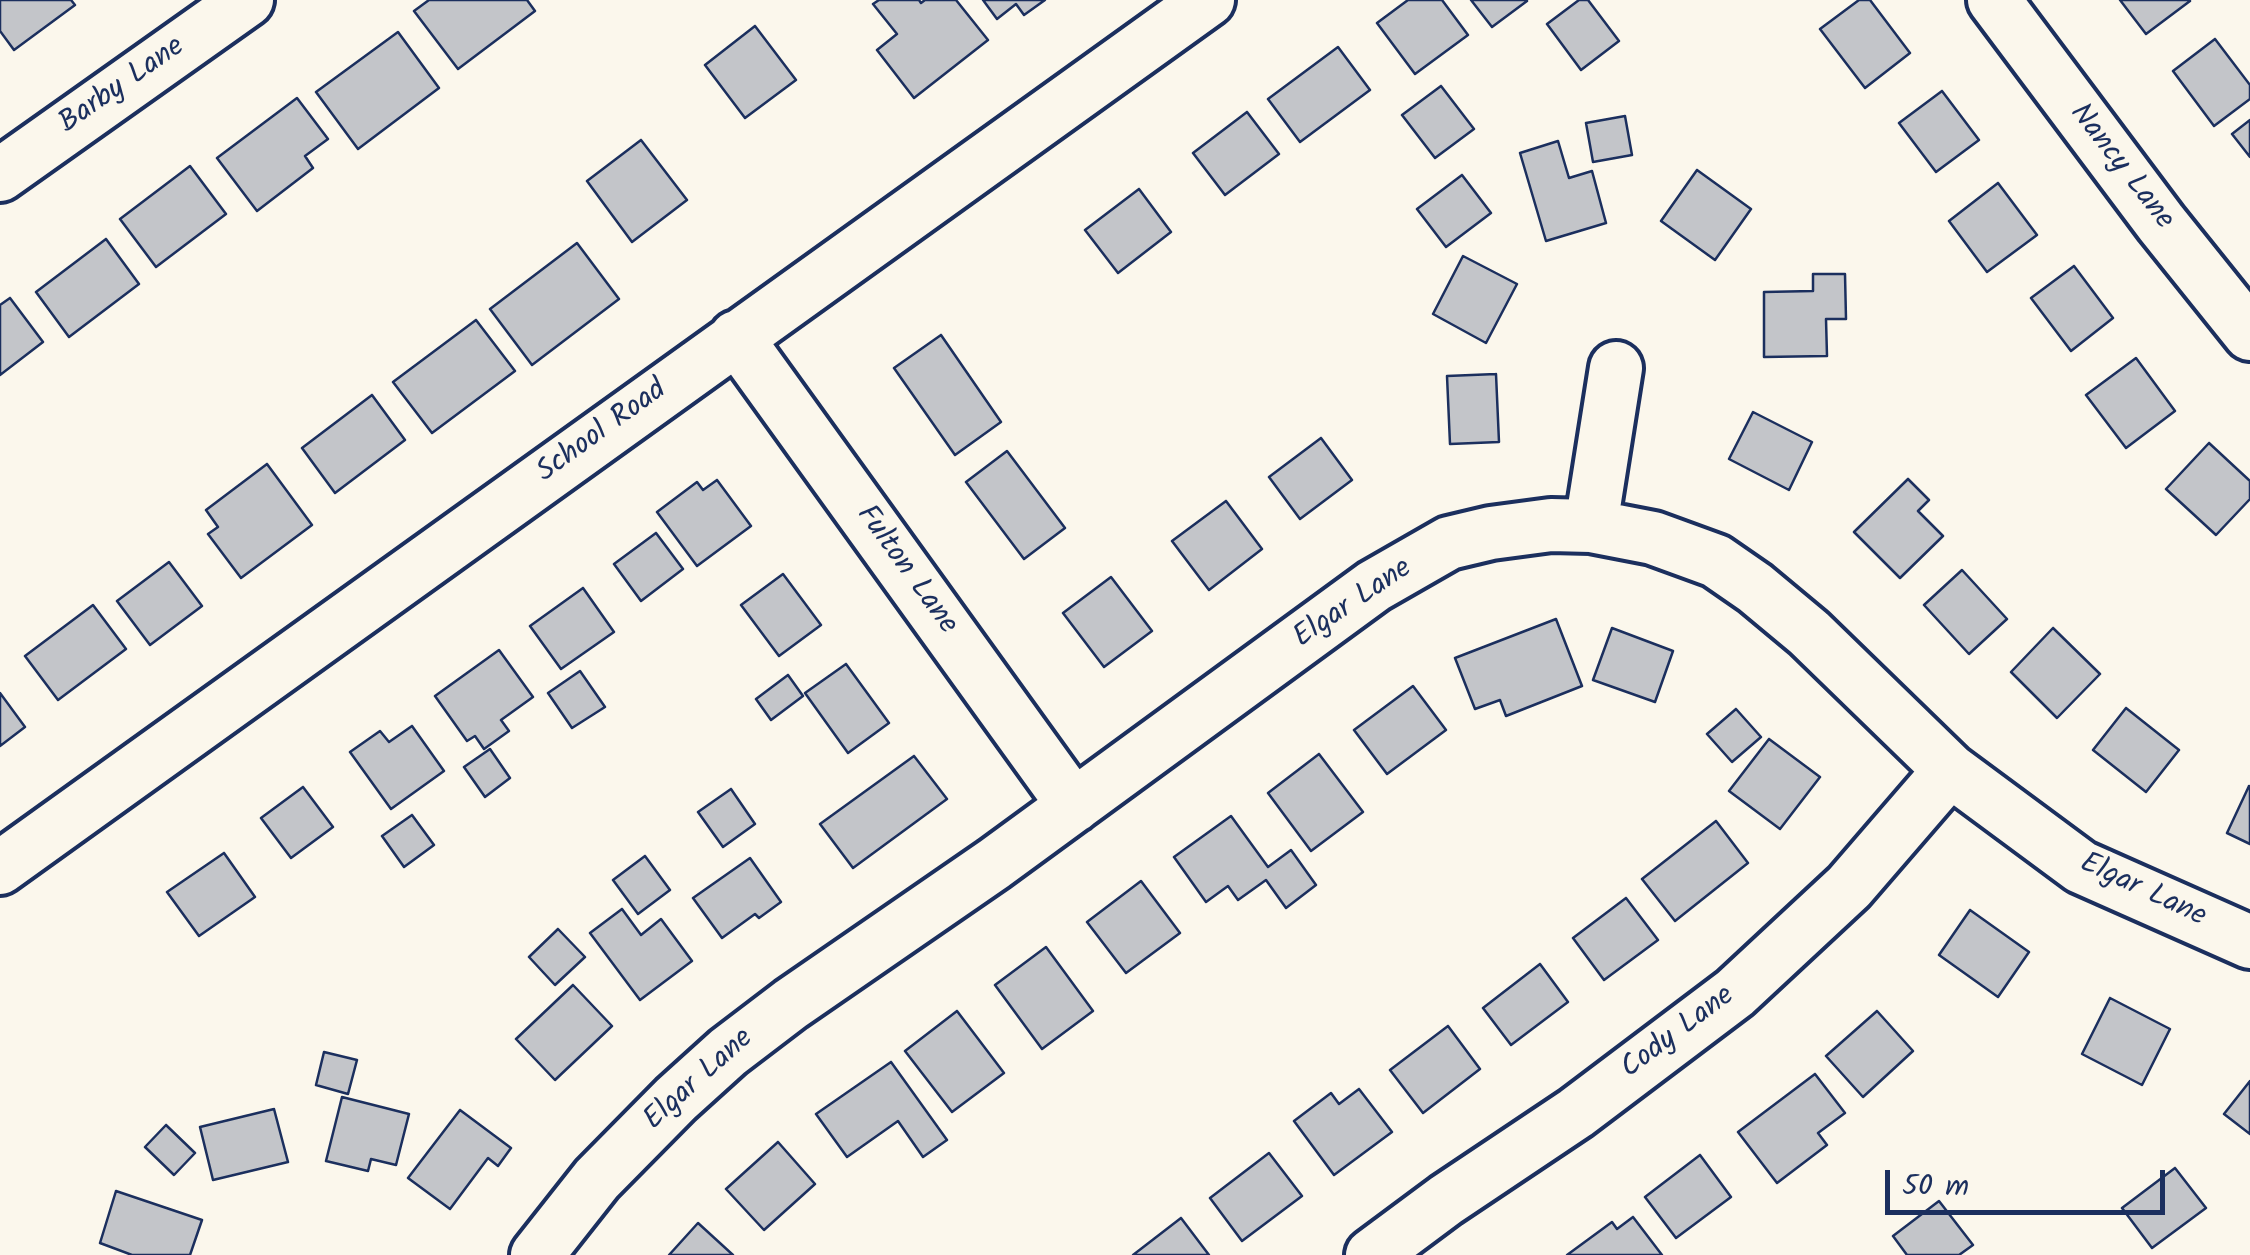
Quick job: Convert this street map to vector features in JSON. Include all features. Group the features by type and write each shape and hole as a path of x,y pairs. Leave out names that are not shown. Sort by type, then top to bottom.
{"street":[{"name":"Barby Lane","path":"0,175 246,0"},
{"name":"School Road","path":"0,868 1208,0"},
{"name":"Nancy Lane","path":"1994,0 2250,334"},
{"name":"Fulton Lane","path":"736,337 1074,806"},
{"path":"1592,526 1616,368"},
{"name":"Elgar Lane","path":"536,1255 597,1178 728,1052 1374,586 1449,544 1491,533 1592,526 1653,538 1716,562 1755,588 1809,634 1950,770 2081,867 2250,942"},
{"name":"Cody Lane","path":"1372,1255 1576,1112 1735,993 1849,887 1950,770"}],"building":[{"path":"0,0 71,0 75,5 14,50 0,31"},
{"path":"429,0 527,0 535,11 458,69 414,11"},
{"path":"879,0 956,0 988,40 914,98 877,50 897,34 873,4"},
{"path":"983,0 1045,0 1024,15 1016,4 997,19"},
{"path":"1408,0 1442,0 1468,35 1415,74 1377,23"},
{"path":"1471,0 1526,0 1527,1 1492,27"},
{"path":"1579,0 1588,0 1619,41 1581,70 1547,24"},
{"path":"1859,0 1870,0 1910,53 1865,88 1820,29"},
{"path":"2120,0 2189,0 2190,1 2146,34"},
{"path":"755,26 796,80 745,118 705,65"},
{"path":"398,32 439,88 358,149 316,92"},
{"path":"2215,39 2250,85 2250,99 2214,126 2173,71"},
{"path":"1338,47 1370,90 1300,142 1268,99"},
{"path":"1441,86 1474,129 1435,158 1402,115"},
{"path":"1942,91 1979,140 1936,172 1899,123"},
{"path":"297,98 328,139 305,156 313,168 257,211 217,158"},
{"path":"1247,112 1279,154 1225,195 1193,153"},
{"path":"1625,116 1632,155 1593,162 1586,123"},
{"path":"2250,120 2250,157 2232,134"},
{"path":"641,140 687,200 632,242 587,181"},
{"path":"1558,141 1569,178 1592,171 1606,223 1546,241 1520,153"},
{"path":"190,166 226,214 156,267 120,219"},
{"path":"1697,170 1751,209 1715,260 1661,221"},
{"path":"1462,175 1491,213 1446,247 1417,209"},
{"path":"1998,183 2037,235 1987,272 1949,221"},
{"path":"1139,189 1171,232 1118,273 1085,230"},
{"path":"106,239 139,284 69,337 36,292"},
{"path":"577,243 619,299 532,365 490,309"},
{"path":"1463,256 1517,284 1486,343 1433,314"},
{"path":"2074,266 2113,318 2071,351 2031,298"},
{"path":"1813,274 1845,274 1846,319 1826,319 1827,356 1764,357 1764,292 1813,291"},
{"path":"10,298 43,342 0,375 0,305"},
{"path":"476,320 515,371 432,433 393,382"},
{"path":"941,335 1001,422 955,455 894,368"},
{"path":"2136,358 2175,411 2126,448 2086,395"},
{"path":"1496,374 1499,442 1450,444 1447,376"},
{"path":"372,395 405,440 335,493 302,448"},
{"path":"1753,412 1812,442 1789,490 1729,459"},
{"path":"1321,438 1352,480 1300,519 1269,477"},
{"path":"2209,443 2250,481 2250,499 2216,535 2166,489"},
{"path":"1007,451 1065,528 1024,559 966,482"},
{"path":"267,464 312,525 241,578 208,534 218,527 206,510"},
{"path":"1908,479 1929,500 1918,511 1943,536 1900,578 1854,532"},
{"path":"717,480 751,526 697,566 657,512 697,482 703,490"},
{"path":"1226,501 1262,549 1209,590 1172,541"},
{"path":"656,533 683,569 641,601 614,564"},
{"path":"169,562 202,606 150,645 117,601"},
{"path":"1962,570 2007,619 1969,654 1924,605"},
{"path":"783,574 821,625 779,656 741,605"},
{"path":"1111,577 1152,631 1104,667 1063,613"},
{"path":"583,588 614,632 561,669 530,626"},
{"path":"93,605 126,649 58,700 25,656"},
{"path":"1556,619 1582,686 1506,716 1500,700 1475,709 1455,658"},
{"path":"1612,628 1673,651 1655,702 1593,680"},
{"path":"2053,628 2100,674 2057,718 2011,672"},
{"path":"499,650 533,697 501,720 509,731 484,749 475,736 467,741 435,696"},
{"path":"846,664 889,723 848,753 805,693"},
{"path":"580,671 605,707 572,728 548,693"},
{"path":"788,675 803,696 771,720 756,699"},
{"path":"1413,686 1446,730 1387,774 1354,730"},
{"path":"0,693 25,727 0,746"},
{"path":"2126,708 2179,750 2146,792 2093,750"},
{"path":"1736,709 1761,737 1732,762 1707,734"},
{"path":"412,726 444,771 391,809 350,752 380,731 389,742"},
{"path":"1769,739 1820,777 1780,829 1729,791"},
{"path":"490,749 510,778 485,797 464,767"},
{"path":"1319,754 1363,812 1311,851 1268,793"},
{"path":"914,756 947,799 853,868 820,824"},
{"path":"303,787 333,827 291,858 261,818"},
{"path":"2250,787 2250,844 2227,833"},
{"path":"731,789 755,824 723,847 698,812"},
{"path":"412,815 434,845 404,867 382,836"},
{"path":"1231,816 1268,867 1291,850 1316,885 1286,908 1266,880 1238,900 1228,886 1206,902 1174,857"},
{"path":"1716,821 1748,863 1675,921 1642,879"},
{"path":"224,853 255,897 199,936 167,892"},
{"path":"645,856 670,890 638,914 613,880"},
{"path":"750,858 781,902 759,918 755,914 722,938 693,898"},
{"path":"1141,881 1180,933 1126,973 1087,922"},
{"path":"1626,898 1658,940 1604,980 1573,938"},
{"path":"622,909 641,935 661,919 692,961 640,1000 590,933"},
{"path":"1970,910 2029,952 1998,997 1939,955"},
{"path":"558,929 585,957 555,985 529,957"},
{"path":"1046,947 1093,1011 1042,1049 995,985"},
{"path":"1540,964 1568,1002 1511,1045 1483,1008"},
{"path":"573,985 612,1026 555,1080 516,1039"},
{"path":"2110,998 2170,1029 2142,1085 2082,1054"},
{"path":"957,1011 1004,1073 952,1112 905,1051"},
{"path":"1877,1011 1913,1051 1863,1097 1826,1056"},
{"path":"1448,1026 1480,1069 1423,1113 1390,1070"},
{"path":"324,1052 357,1060 348,1094 316,1085"},
{"path":"891,1062 947,1140 923,1157 898,1121 847,1157 816,1114"},
{"path":"1815,1074 1845,1113 1818,1133 1827,1145 1777,1183 1738,1132"},
{"path":"2250,1081 2250,1134 2224,1114"},
{"path":"1359,1089 1392,1132 1334,1175 1294,1121 1331,1093 1339,1104"},
{"path":"342,1097 409,1114 396,1165 371,1159 368,1171 326,1161"},
{"path":"274,1109 288,1162 213,1180 200,1127"},
{"path":"460,1110 511,1148 498,1166 488,1158 450,1209 408,1178"},
{"path":"166,1125 195,1153 174,1175 145,1147"},
{"path":"778,1142 815,1184 764,1230 726,1189"},
{"path":"1269,1153 1302,1196 1242,1241 1210,1198"},
{"path":"1700,1155 1731,1197 1676,1238 1645,1197"},
{"path":"2175,1168 2206,1208 2152,1248 2122,1208"},
{"path":"116,1191 202,1220 190,1255 132,1255 100,1243"},
{"path":"1939,1201 1973,1245 1959,1255 1907,1255 1893,1236"},
{"path":"1633,1217 1662,1255 1567,1255 1612,1222 1617,1229"},
{"path":"1181,1218 1209,1255 1133,1255"},
{"path":"698,1223 733,1255 669,1255"}]}
